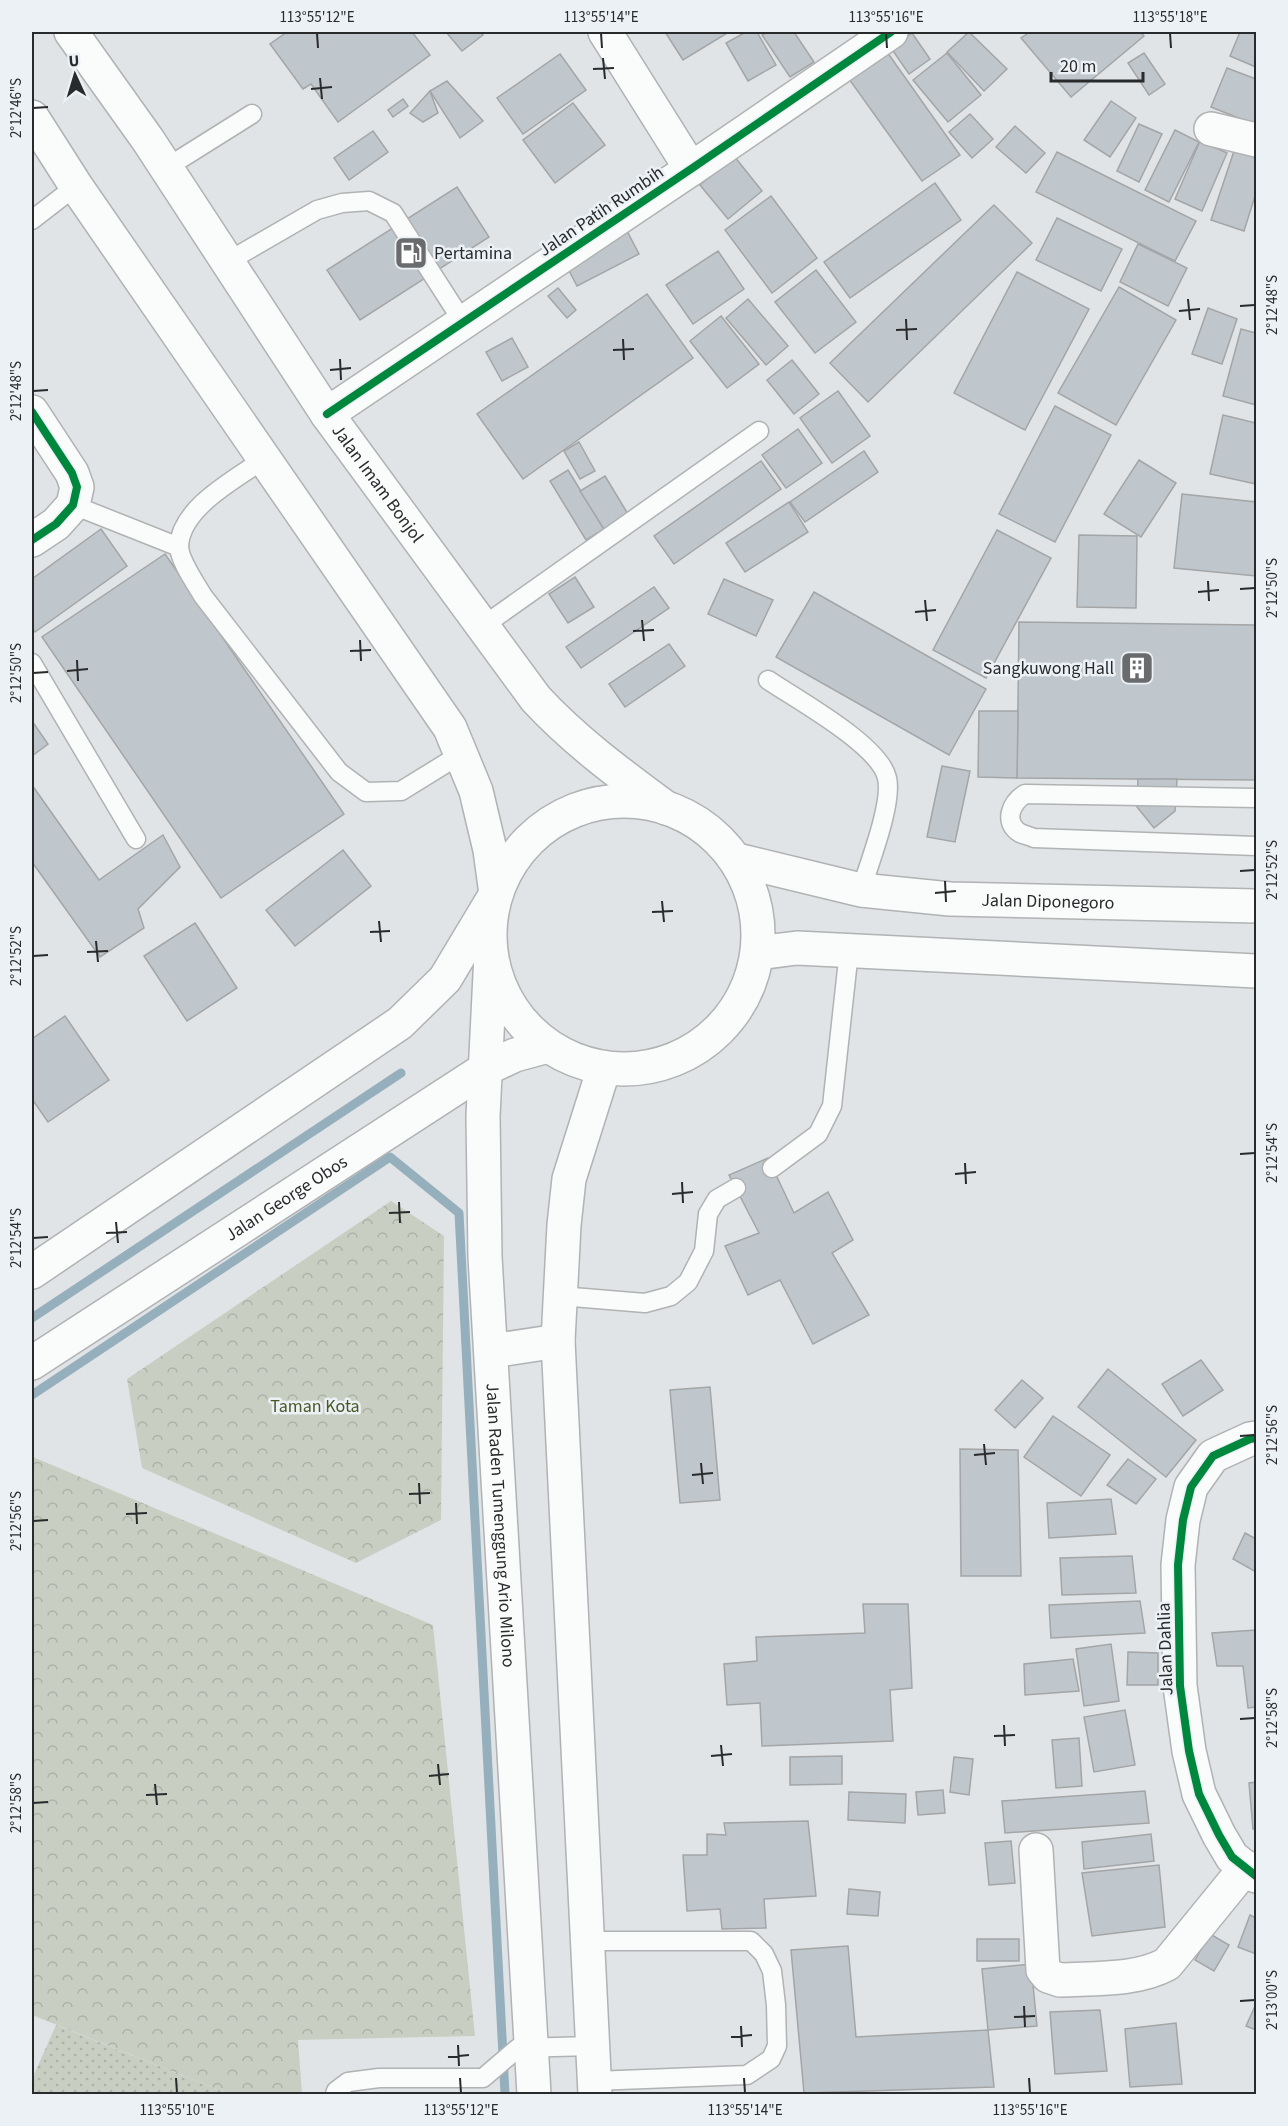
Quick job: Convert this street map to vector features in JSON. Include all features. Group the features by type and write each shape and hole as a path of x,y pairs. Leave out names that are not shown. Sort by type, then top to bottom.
{"main road":[{"name":"Jalan Imam Bonjol","path":"71,32 166,168 327,414 536,699 595,755 666,807"},
{"path":"605,32 691,169"},
{"name":"Jalan Patih Rumbih","path":"327,414 891,32"},
{"path":"32,117 76,186 450,728 476,791 490,850 496,894 445,979 400,1023 32,1272"},
{"path":"1211,129 1257,140"},
{"path":"32,412 72,473 77,487 73,505 56,524 32,540"},
{"path":"636,801 666,807 706,828 737,860 752,889 759,921 759,953 749,987 731,1018 706,1043 675,1060 640,1069 604,1068 575,1060 548,1046 530,1032 510,1006 496,975 490,954 489,929 496,894 514,858 550,823 577,810 606,802 636,801"},
{"name":"Jalan Diponegoro","path":"737,860 861,890 950,898 1257,906"},
{"path":"759,953 797,948 1257,971"},
{"name":"Jalan Raden Tumenggung Ario Milono","path":"490,954 483,1150 485,1257 492,1351 525,2048 534,2094"},
{"name":"Jalan George Obos","path":"32,1363 485,1069 515,1055 548,1046"},
{"path":"595,2088 558,1341 569,1179 604,1068"},
{"path":"492,1351 558,1341"},
{"name":"Jalan Dahlia","path":"1251,1871 1232,1857 1199,1794 1189,1751 1180,1686 1178,1565 1183,1520 1191,1487 1213,1456 1257,1438"},
{"path":"1036,1850 1043,1970 1048,1976 1059,1980 1138,1975 1156,1971 1167,1964 1251,1871"}],"lane":[{"path":"166,168 252,114"},
{"path":"32,220 76,186"},
{"path":"227,262 317,210 342,203 369,201 393,213 463,322"},
{"path":"483,626 759,431"},
{"path":"264,459 199,506 185,527 179,547 203,596 339,772 366,792 401,791 461,754"},
{"path":"73,505 179,547"},
{"path":"32,663 136,839"},
{"path":"768,680 851,734 876,759 887,778 886,808 861,890"},
{"path":"1257,798 1025,794 1015,800 1010,812 1011,823 1019,833 1034,838 1257,846"},
{"path":"772,1168 818,1134 832,1106 849,951"},
{"path":"561,1296 645,1303 672,1296 688,1282 704,1251 708,1214 717,1199 736,1188"},
{"path":"587,1941 751,1941 764,1954 772,1971 776,2005 777,2046 771,2059 747,2075 595,2088"},
{"path":"335,2094 348,2082 379,2078 483,2078 525,2048 592,2046"}],"green space":[{"name":"Taman Kota","path":"391,1201 444,1236 441,1520 356,1563 142,1468 127,1379"},
{"path":"33,1457 433,1625 475,2036 298,2040 302,2094 229,2094 32,2015"},
{"path":"56,2025 229,2094 32,2094 32,2079"}],"building":[{"path":"287,32 412,32 430,55 338,122 311,84 303,89 270,44"},
{"path":"446,32 480,32 483,35 462,51"},
{"path":"665,32 729,32 683,60"},
{"path":"746,32 757,32 776,65 748,81 726,43"},
{"path":"768,32 794,32 814,62 790,77 762,35"},
{"path":"969,32 1007,69 984,91 947,52"},
{"path":"1030,32 1140,32 1144,36 1071,97 1021,38"},
{"path":"1240,32 1256,32 1256,67 1230,56"},
{"path":"912,33 930,59 909,74 891,48"},
{"path":"887,52 960,155 922,181 849,79"},
{"path":"947,53 981,95 948,122 913,80"},
{"path":"1144,53 1165,84 1149,95 1128,63"},
{"path":"560,54 586,90 523,134 497,98"},
{"path":"1227,68 1256,79 1256,125 1211,107"},
{"path":"447,81 483,121 460,138 430,91"},
{"path":"430,91 438,113 423,122 410,113"},
{"path":"403,99 408,106 393,117 388,110"},
{"path":"1111,101 1136,118 1110,157 1084,140"},
{"path":"573,103 605,145 555,183 523,140"},
{"path":"970,114 993,139 972,158 949,132"},
{"path":"1139,124 1162,134 1139,182 1117,171"},
{"path":"1015,126 1045,153 1026,173 996,147"},
{"path":"1175,130 1199,142 1169,202 1145,190"},
{"path":"373,131 388,152 349,180 334,158"},
{"path":"1200,141 1227,153 1202,211 1175,199"},
{"path":"1235,148 1256,155 1256,193 1244,231 1211,220"},
{"path":"1057,152 1196,221 1175,261 1036,192"},
{"path":"734,156 762,191 728,219 700,185"},
{"path":"935,183 961,220 850,298 824,262"},
{"path":"457,187 489,237 360,320 327,270"},
{"path":"771,196 817,258 772,293 725,230"},
{"path":"994,205 1032,243 868,402 830,363"},
{"path":"1057,218 1122,249 1101,291 1036,260"},
{"path":"626,229 639,254 577,286 564,261"},
{"path":"1138,244 1187,268 1168,306 1120,282"},
{"path":"718,251 744,289 693,324 666,285"},
{"path":"816,270 856,322 815,353 775,302"},
{"path":"1017,272 1089,309 1025,430 954,393"},
{"path":"1119,287 1176,320 1116,425 1058,393"},
{"path":"558,288 576,310 567,318 548,296"},
{"path":"647,294 693,358 523,479 477,414"},
{"path":"748,299 788,346 766,365 726,318"},
{"path":"1208,308 1237,319 1222,364 1192,354"},
{"path":"721,316 759,364 727,388 690,341"},
{"path":"1241,329 1256,333 1256,405 1223,396"},
{"path":"512,338 528,367 502,381 486,352"},
{"path":"792,360 819,394 794,414 767,380"},
{"path":"838,391 870,436 832,463 800,418"},
{"path":"1055,406 1111,435 1055,542 999,514"},
{"path":"1223,415 1256,423 1256,484 1210,474"},
{"path":"798,429 822,463 786,488 762,455"},
{"path":"579,442 595,471 580,479 564,451"},
{"path":"864,451 878,472 805,522 790,502"},
{"path":"1139,460 1176,483 1141,537 1104,514"},
{"path":"761,461 781,489 674,564 654,536"},
{"path":"568,470 604,529 586,540 550,481"},
{"path":"605,476 631,519 607,534 580,491"},
{"path":"1182,494 1256,502 1256,576 1174,568"},
{"path":"789,502 808,532 745,572 726,543"},
{"path":"101,529 127,566 35,632 32,628 32,579"},
{"path":"997,530 1051,558 986,678 933,650"},
{"path":"1079,535 1137,536 1136,608 1077,607"},
{"path":"165,554 344,814 221,898 42,637"},
{"path":"575,577 594,607 568,623 549,594"},
{"path":"724,579 773,600 756,636 708,614"},
{"path":"654,587 669,608 581,668 566,647"},
{"path":"814,592 986,689 949,755 776,657"},
{"name":"Sangkuwong Hall","path":"1019,622 1256,625 1256,780 1017,778"},
{"path":"669,644 685,666 625,707 609,684"},
{"path":"979,711 1018,711 1017,778 978,777"},
{"path":"32,721 48,744 32,756"},
{"path":"942,766 970,771 955,842 927,837"},
{"path":"1138,779 1177,779 1175,811 1154,828 1137,807"},
{"path":"32,785 99,880 163,835 180,867 138,909 144,928 100,957 32,862"},
{"path":"343,850 371,886 295,946 266,910"},
{"path":"195,923 237,988 187,1021 144,956"},
{"path":"65,1016 109,1080 48,1122 32,1099 32,1039"},
{"path":"768,1158 794,1213 828,1192 853,1240 832,1253 869,1315 813,1344 780,1280 748,1295 725,1246 759,1233 729,1175"},
{"path":"1201,1360 1223,1390 1183,1416 1162,1384"},
{"path":"1108,1369 1196,1440 1166,1477 1078,1407"},
{"path":"1022,1380 1043,1398 1015,1428 995,1410"},
{"path":"710,1387 720,1500 680,1503 670,1390"},
{"path":"1053,1416 1110,1455 1081,1496 1024,1457"},
{"path":"960,1449 1018,1450 1021,1576 961,1576"},
{"path":"1128,1459 1156,1479 1136,1504 1107,1485"},
{"path":"1111,1499 1116,1534 1049,1538 1047,1503"},
{"path":"1245,1533 1256,1539 1256,1572 1233,1559"},
{"path":"1132,1556 1136,1593 1062,1595 1060,1558"},
{"path":"1140,1601 1145,1633 1051,1638 1049,1605"},
{"path":"863,1604 908,1604 912,1688 890,1690 893,1741 762,1746 760,1703 727,1705 724,1664 757,1661 756,1637 865,1633"},
{"path":"1256,1630 1256,1707 1248,1708 1243,1666 1217,1666 1212,1633"},
{"path":"1111,1644 1119,1701 1084,1706 1076,1649"},
{"path":"1128,1652 1158,1653 1158,1685 1127,1685"},
{"path":"1073,1659 1079,1691 1025,1695 1024,1664"},
{"path":"1125,1710 1135,1765 1094,1772 1084,1717"},
{"path":"1079,1738 1082,1786 1056,1788 1052,1740"},
{"path":"842,1756 842,1784 790,1785 790,1757"},
{"path":"954,1757 973,1759 969,1795 950,1792"},
{"path":"1256,1782 1256,1829 1253,1829 1249,1783"},
{"path":"943,1790 945,1813 918,1815 916,1792"},
{"path":"1145,1791 1149,1823 1005,1833 1002,1801"},
{"path":"849,1792 906,1794 905,1823 848,1820"},
{"path":"808,1821 816,1896 764,1899 766,1928 722,1929 720,1909 687,1911 683,1855 707,1855 707,1834 726,1835 724,1823"},
{"path":"1151,1834 1154,1861 1084,1869 1082,1842"},
{"path":"1011,1841 1015,1883 989,1885 985,1843"},
{"path":"1159,1865 1165,1927 1092,1936 1082,1873"},
{"path":"849,1889 880,1892 878,1916 847,1914"},
{"path":"1250,1915 1256,1918 1256,1954 1238,1947"},
{"path":"1210,1934 1229,1945 1214,1971 1195,1960"},
{"path":"977,1939 1019,1939 1019,1961 977,1961"},
{"path":"848,1946 856,2037 988,2030 994,2087 804,2093 791,1950"},
{"path":"1031,1964 1037,2026 988,2030 982,1969"},
{"path":"1256,2004 1256,2030 1246,2026"},
{"path":"1100,2010 1107,2071 1055,2074 1050,2012"},
{"path":"1176,2023 1182,2084 1130,2087 1125,2029"}],"waterway":[{"path":"32,1318 401,1073"},
{"path":"32,1395 390,1157 459,1213 505,2094"}],"cycle path":[{"path":"327,414 891,32"},
{"path":"32,412 72,473 77,487 73,505 56,524 32,540"},
{"path":"1256,1438 1213,1456 1191,1487 1183,1520 1178,1565 1180,1686 1189,1751 1199,1794 1232,1857 1256,1876"}],"place":[{"name":"Pertamina","path":"411,253"},
{"name":"Sangkuwong Hall","path":"1137,668"}]}
